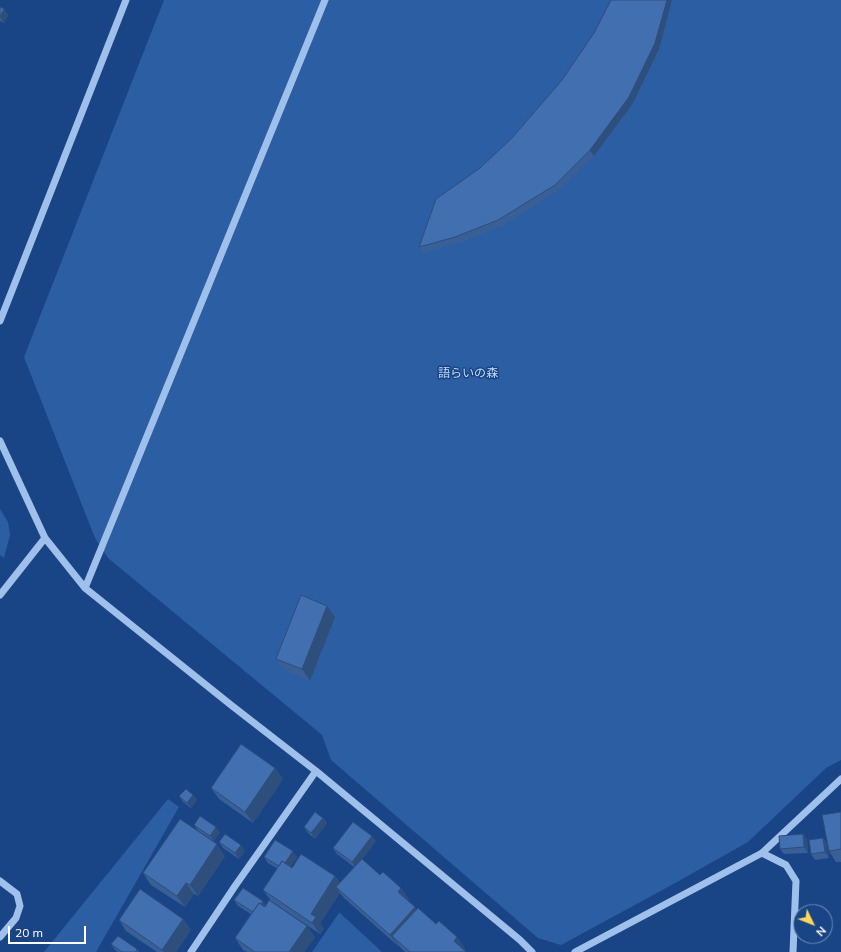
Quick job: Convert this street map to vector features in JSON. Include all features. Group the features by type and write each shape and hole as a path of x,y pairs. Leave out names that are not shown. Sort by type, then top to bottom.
{"street":[{"path":"0,321 126,0"},
{"path":"85,588 325,0"},
{"path":"0,441 45,538 85,588 231,706 316,771 520,940 532,952"},
{"path":"0,595 45,538"},
{"path":"191,952 235,886 316,771"},
{"path":"575,952 762,853 841,779"},
{"path":"762,853 786,866 796,881 793,952"},
{"path":"0,881 16,894 20,906 16,918 0,937"}],"green space":[{"name":"語らいの森","path":"164,0 841,0 841,760 826,768 748,842 561,945 538,938 331,760 322,735 108,558 95,538 24,357"},
{"path":"0,509 8,522 10,535 4,558 0,555"},
{"path":"168,799 179,807 96,952 44,952"},
{"path":"340,913 382,952 312,952"}],"building":[{"path":"611,0 667,0 655,43 629,97 590,150 555,185 498,220 455,237 419,247 436,199 480,168 512,138 562,80 594,33"},
{"path":"0,7 4,9 0,17"},
{"path":"301,595 327,606 302,669 276,659"},
{"path":"241,744 275,768 245,812 211,788"},
{"path":"186,789 193,795 187,803 179,796"},
{"path":"315,812 323,818 311,833 304,827"},
{"path":"841,812 841,849 829,851 822,815"},
{"path":"200,816 216,827 210,836 194,825"},
{"path":"180,819 217,844 190,885 186,883 177,896 143,873"},
{"path":"353,822 372,836 352,862 333,848"},
{"path":"225,834 241,845 235,853 219,842"},
{"path":"803,834 804,847 780,849 779,836"},
{"path":"823,838 825,852 811,854 809,840"},
{"path":"275,840 293,851 285,863 282,861 279,866 264,857"},
{"path":"301,854 335,876 311,914 316,917 312,923 263,890 282,861 292,868"},
{"path":"362,859 380,875 383,872 401,888 398,892 415,907 390,935 336,887"},
{"path":"243,888 263,901 261,904 259,903 253,912 234,900"},
{"path":"140,889 183,919 162,950 119,920"},
{"path":"269,900 307,926 289,952 255,952 235,938 259,903 265,907"},
{"path":"418,908 436,924 439,921 457,937 454,941 466,952 410,952 392,936"},
{"path":"118,936 137,949 136,952 122,952 111,944"}]}
